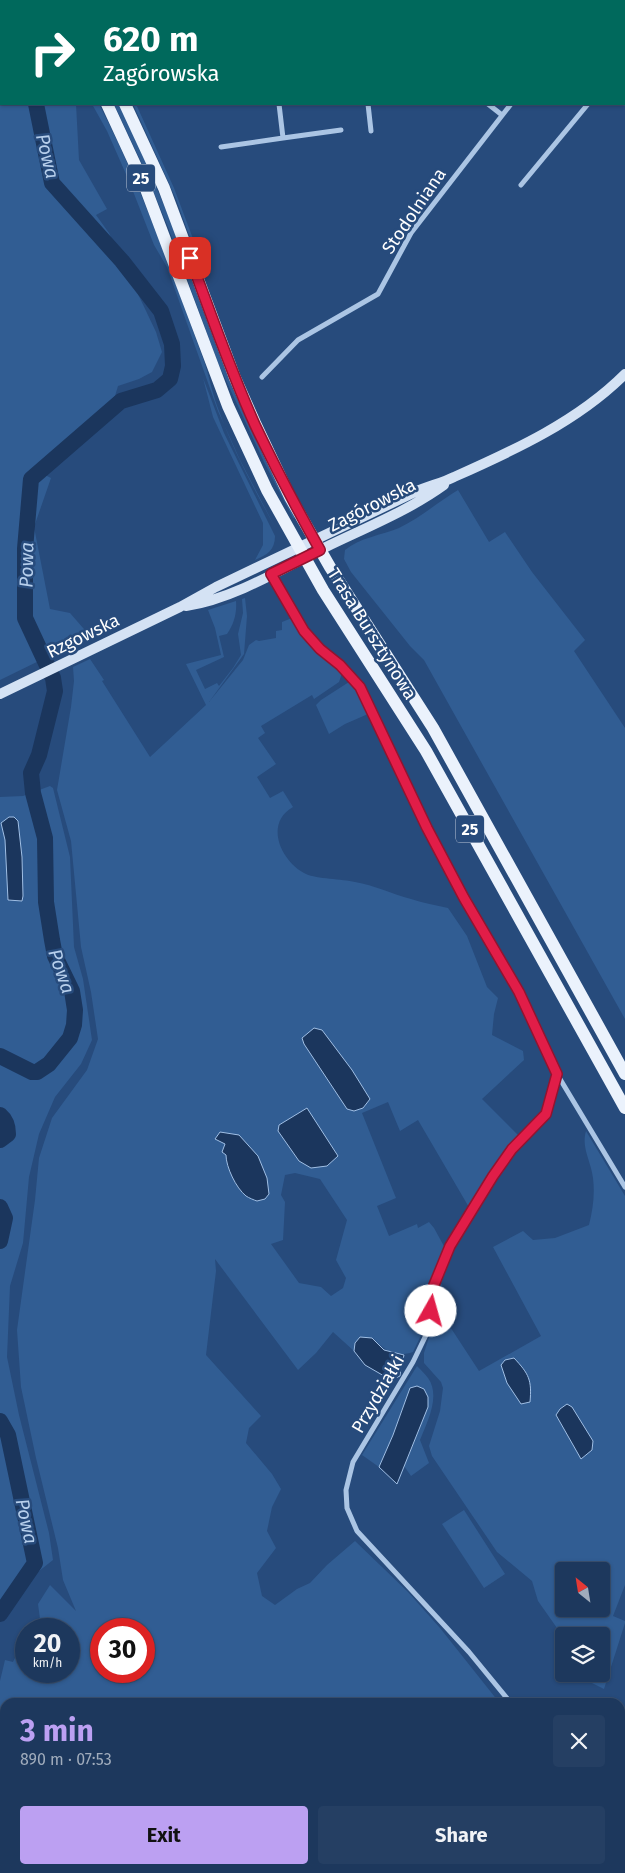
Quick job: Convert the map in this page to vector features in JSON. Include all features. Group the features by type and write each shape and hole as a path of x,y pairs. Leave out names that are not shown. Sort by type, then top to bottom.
{"main road":[{"name":"Trasa Bursztynowa","path":"107,105 150,200 236,425 267,490 301,553 426,751 625,1108"},
{"name":"Trasa Bursztynowa","path":"125,105 164,188 227,357 254,423 290,496 317,545 433,728 625,1074"}],"street":[{"path":"279,105 283,138"},
{"path":"368,105 371,131"},
{"path":"489,105 502,115"},
{"name":"Stodolniana","path":"262,377 298,340 378,294 411,233 510,105"},
{"path":"521,185 587,105"},
{"path":"221,147 341,130"},
{"name":"Zagórowska","path":"247,572 301,553 405,508 452,478 558,426 597,399 625,374"},
{"name":"Zagórowska","path":"251,583 271,574 301,553"},
{"name":"Rzgowska","path":"0,694 180,607 247,572"},
{"path":"271,574 304,631 360,687 427,828 464,898 519,992 557,1074 625,1187"},
{"name":"Rzgowska","path":"180,607 212,600 251,583"},
{"name":"Przydziałki","path":"507,1698 469,1652 357,1531 347,1508 346,1490 353,1462 413,1362 426,1333 434,1285 450,1246 512,1149 546,1114 557,1074"}],"shaded area":[{"path":"0,105 76,105 79,160 107,209 96,215 109,233 156,332 162,352 152,372 139,379 118,386 115,396 84,427 33,469 51,478 34,527 50,609 70,613 90,636 0,680"},
{"path":"93,105 100,105 115,135 143,200 205,364 215,400 225,426 218,411 167,267 154,245 107,131"},
{"path":"114,105 119,105 145,160 295,518 293,518 264,462 218,363 168,227 142,164"},
{"path":"133,105 136,105 174,188 195,244 198,260 176,199"},
{"path":"203,378 224,433 275,536 274,545 270,551 255,560 263,545 263,523 213,417"},
{"path":"225,426 240,460 231,442"},
{"path":"458,490 489,542 505,532 532,572 585,640 574,651 625,728 625,1019 424,660 410,646 351,572 344,559 345,550 351,546 407,524"},
{"path":"245,598 247,616 244,654 209,702 243,660 249,645 256,640 276,638 276,631 282,630 282,622 292,618 303,637 342,673 339,682 314,699 312,695 261,726 265,733 258,738 276,764 257,777 270,798 283,791 293,807 284,814 279,823 279,843 283,852 297,869 311,876 362,883 397,895 448,908 467,936 487,987 498,998 492,1035 523,1051 524,1060 482,1099 518,1135 503,1152 470,1209 418,1120 400,1131 388,1102 362,1113 396,1198 377,1206 389,1236 417,1224 418,1228 429,1222 445,1248 431,1281 425,1327 413,1352 401,1354 390,1352 373,1338 355,1343 354,1351 333,1332 316,1353 298,1370 215,1259 216,1271 206,1355 261,1416 249,1428 246,1443 272,1474 281,1489 272,1507 267,1531 276,1548 257,1573 262,1596 275,1605 297,1589 310,1583 327,1565 355,1541 408,1592 440,1628 496,1698 0,1698 0,1681 5,1660 13,1662 15,1658 15,1683 80,1683 80,1618 40,1618 38,1604 50,1585 76,1611 63,1580 58,1548 21,1387 17,1330 39,1158 52,1118 87,1070 98,1039 91,992 81,947 71,841 57,790 71,707 74,681 73,667 90,659 150,757 206,705 186,664 221,655 215,628 208,610 236,601 232,626 227,634 219,636 224,657 196,670 205,689 217,683 219,686 241,655 238,634 243,613 242,599","holes":["295,1173 320,1179 347,1220 336,1260 346,1278 343,1288 331,1296 321,1287 299,1283 271,1244 283,1240 285,1202 281,1195 285,1175"]},
{"path":"349,682 354,687 368,714 345,724 329,734 316,705"},
{"path":"50,786 53,788 70,857 74,947 83,979 92,1040 81,1064 55,1097 39,1134 29,1177 23,1243 10,1286 7,1357 19,1415 49,1533 53,1560 0,1602 0,797 23,796","holes":["1,824 22,857 23,896"]},
{"path":"9,817 14,817 18,821 22,857 22,901 8,900 5,840 1,823"},
{"path":"314,1028 322,1030 352,1070 370,1099 363,1108 354,1111 347,1109 304,1044 302,1038"},
{"path":"307,1108 338,1156 327,1166 311,1168 299,1161 278,1131 279,1125"},
{"path":"586,1131 625,1196 625,1585 613,1616 625,1621 625,1623 610,1670 610,1627 556,1627 538,1601 532,1581 497,1552 432,1456 429,1446 440,1411 443,1388 441,1382 424,1363 424,1353 432,1328 440,1282 450,1297 443,1302 445,1319 479,1371 541,1336 493,1247 523,1231 533,1240 555,1238 589,1225 592,1213 594,1184 585,1143"},
{"path":"220,1132 239,1135 258,1156 267,1178 269,1194 265,1199 253,1200 246,1196 235,1183 226,1160 226,1155 222,1152 225,1144 215,1139"},
{"path":"360,1337 372,1338 384,1350 404,1355 400,1376 391,1380 365,1365 354,1351 355,1343"},
{"path":"514,1358 526,1373 530,1383 530,1402 521,1404 507,1383 501,1365 505,1360"},
{"path":"417,1366 432,1385 433,1401 432,1409 420,1440 429,1463 411,1476 404,1466 428,1407 410,1388 379,1467 362,1455"},
{"path":"417,1386 424,1389 428,1397 428,1407 397,1484 379,1467 410,1388"},
{"path":"567,1404 572,1407 593,1441 592,1450 581,1459 556,1415"},
{"path":"464,1510 505,1574 484,1588 442,1524"},
{"path":"590,1682 606,1682 604,1689"}],"waterway":[{"name":"Powa","path":"0,1056 32,1072 37,1072 49,1064 70,1038 74,1025 75,1010 72,991 55,956 52,940 46,902 45,838 33,793 31,773 39,755 55,691 53,678 25,618 25,549 31,479 121,401 157,390 170,379 173,366 172,344 161,311 122,261 52,183 36,105"},
{"name":"Powa","path":"0,1115 8,1128 8,1134 0,1140"},
{"name":"Powa","path":"0,1207 5,1218 0,1241"},
{"name":"Powa","path":"0,1421 8,1435 35,1563 0,1614"}],"route":[{"path":"190,258 224,350 254,423 290,496 320,550 271,574 304,631 360,687 427,828 464,898 519,992 557,1074 546,1114 512,1149 450,1246 434,1285 431,1311"}]}
